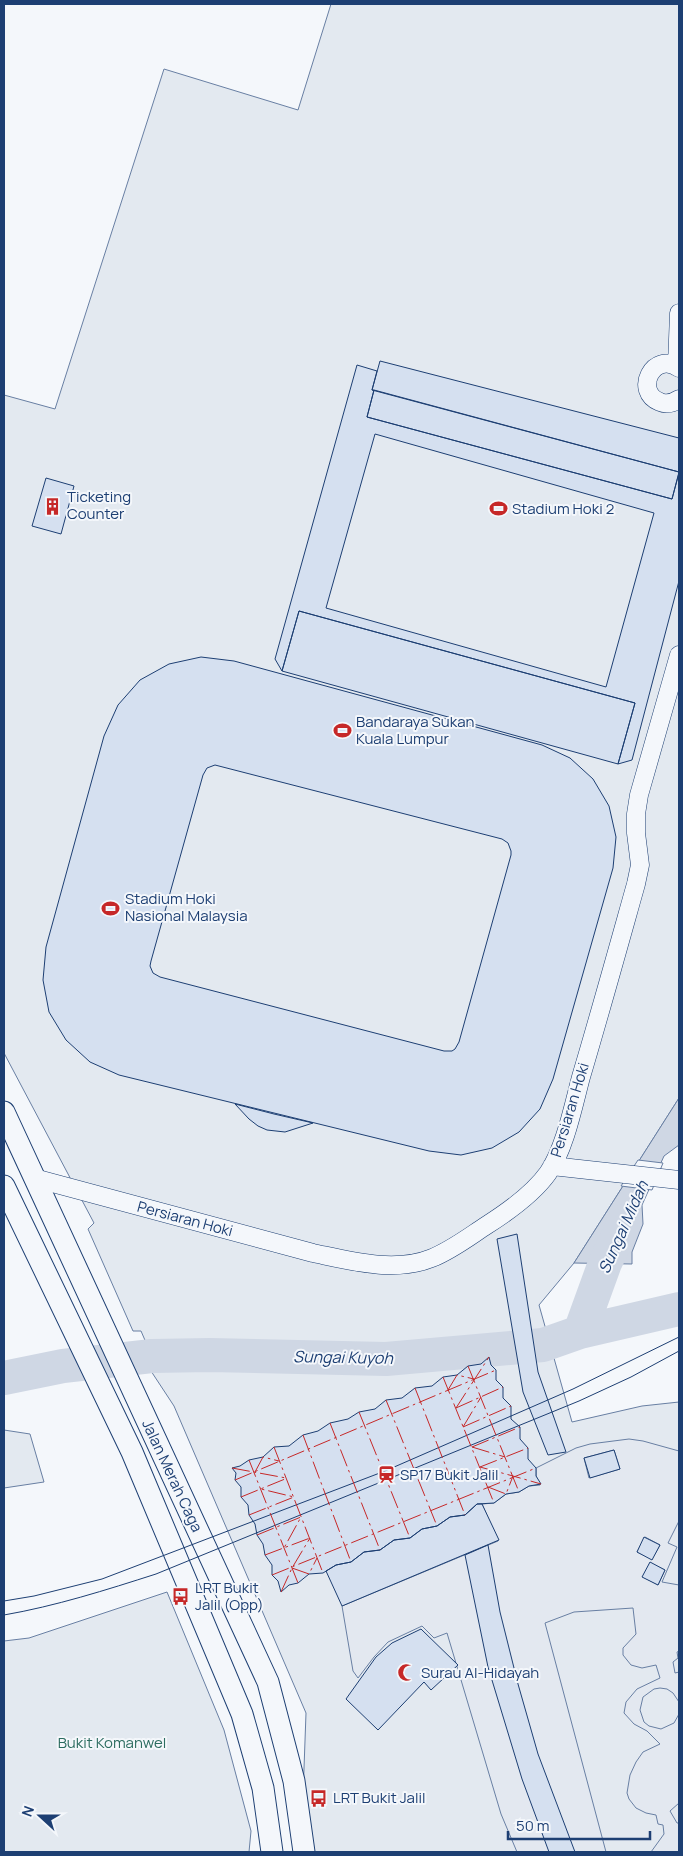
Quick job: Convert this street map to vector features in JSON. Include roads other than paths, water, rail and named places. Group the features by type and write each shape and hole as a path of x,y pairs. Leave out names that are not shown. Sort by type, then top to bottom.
{"street":[{"path":"679,313 678,367 672,364 659,365 650,373 647,385 652,397 662,403 669,404 679,399"},
{"name":"Persiaran Hoki","path":"34,1178 313,1254 348,1261 397,1265 432,1258 503,1215 542,1180 552,1166 571,1112 636,884 640,865 636,833 639,795 679,655"},
{"name":"Jalan Merah Caga","path":"4,1112 268,1682 294,1781 304,1852"},
{"path":"552,1166 679,1180"},
{"name":"Jalan Merah Caga","path":"4,1186 132,1452 242,1714 263,1788 272,1852"}],"water":[{"path":"679,1098 679,1145 664,1156 642,1205 643,1224 632,1252 632,1264 574,1263"}],"waterway":[{"name":"Sungai Midah","path":"580,1332 605,1263 625,1221"},
{"name":"Sungai Kuyoh","path":"4,1378 63,1366 152,1356 210,1355 386,1359 543,1345 580,1332 679,1309"}],"tram line":[{"path":"4,1601 34,1596 102,1579 385,1471 573,1389 679,1337"},
{"path":"4,1615 100,1592 156,1574 579,1401 631,1377 679,1351"}],"place":[{"name":"Ticketing Counter","path":"53,506"},
{"name":"Stadium Hoki 2","path":"498,509"},
{"name":"Bandaraya Sukan Kuala Lumpur","path":"342,731"},
{"name":"Stadium Hoki Nasional Malaysia","path":"111,908"},
{"name":"SP17 Bukit Jalil","path":"386,1475"},
{"name":"LRT Bukit Jalil (Opp)","path":"181,1597"},
{"name":"Surau Al-Hidayah","path":"407,1673"},
{"name":"LRT Bukit Jalil","path":"319,1798"}],"park label":[{"name":"Bukit Komanwel","path":"112,1743"}]}
